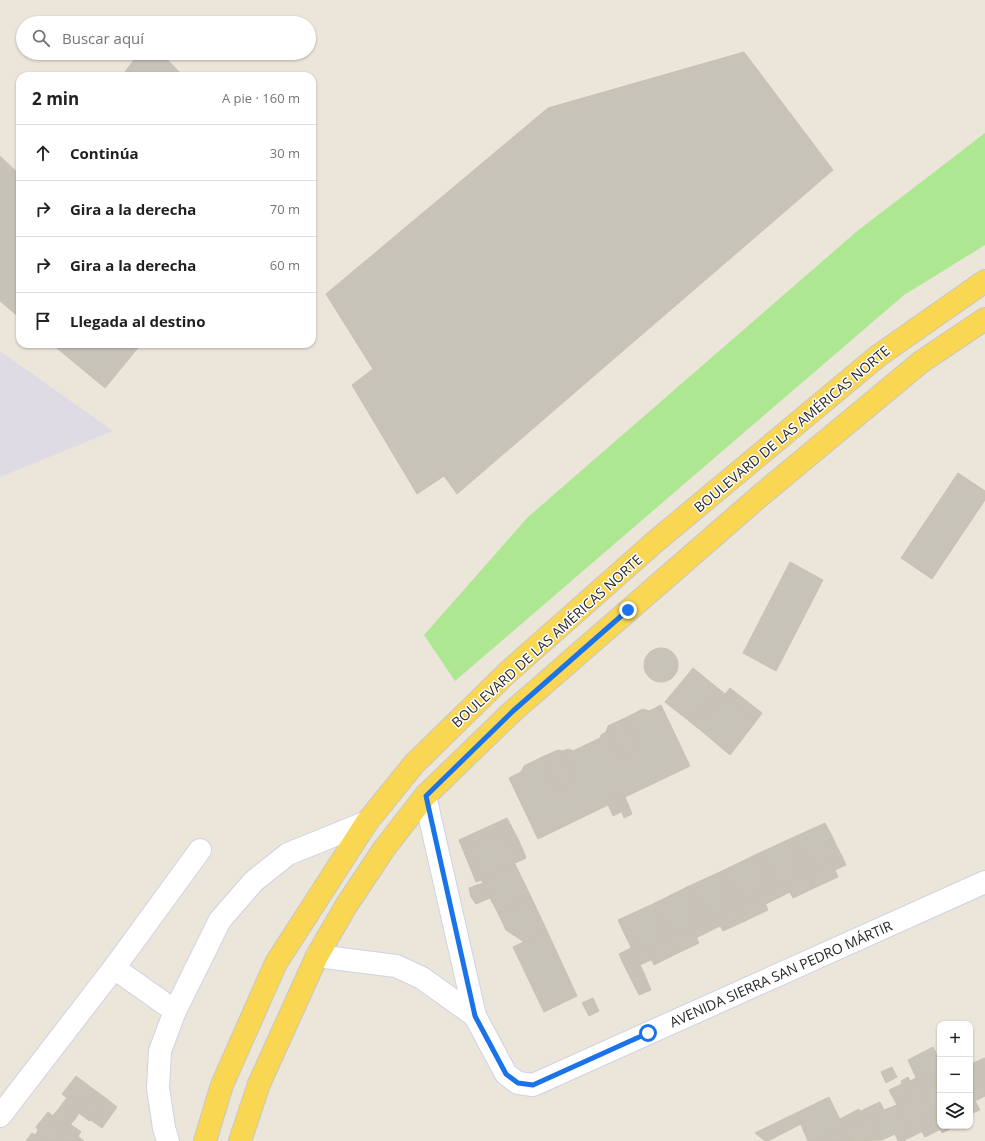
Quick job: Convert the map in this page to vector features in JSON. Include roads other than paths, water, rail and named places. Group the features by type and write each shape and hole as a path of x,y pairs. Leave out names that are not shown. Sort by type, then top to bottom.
{"main road":[{"name":"BOULEVARD DE LAS AMÉRICAS NORTE","path":"206,1141 222,1085 276,963 367,822 414,764 508,672 644,552 878,356 985,281"},
{"path":"240,1141 259,1084 317,956 346,906 384,849 426,796 513,711 749,505 921,362 985,319"}],"street":[{"name":"AVENIDA SIERRA SAN PEDRO MÁRTIR","path":"426,796 475,1016 506,1074 518,1083 533,1085 985,882"},
{"path":"168,1141 164,1128 158,1088 160,1051 175,1011 220,920 254,881 288,854 367,822"},
{"path":"0,1116 114,968 200,850"},
{"name":"AVENIDA SIERRA SAN PEDRO MÁRTIR","path":"317,956 396,966 422,978 475,1016"},
{"path":"114,968 175,1011"}]}
